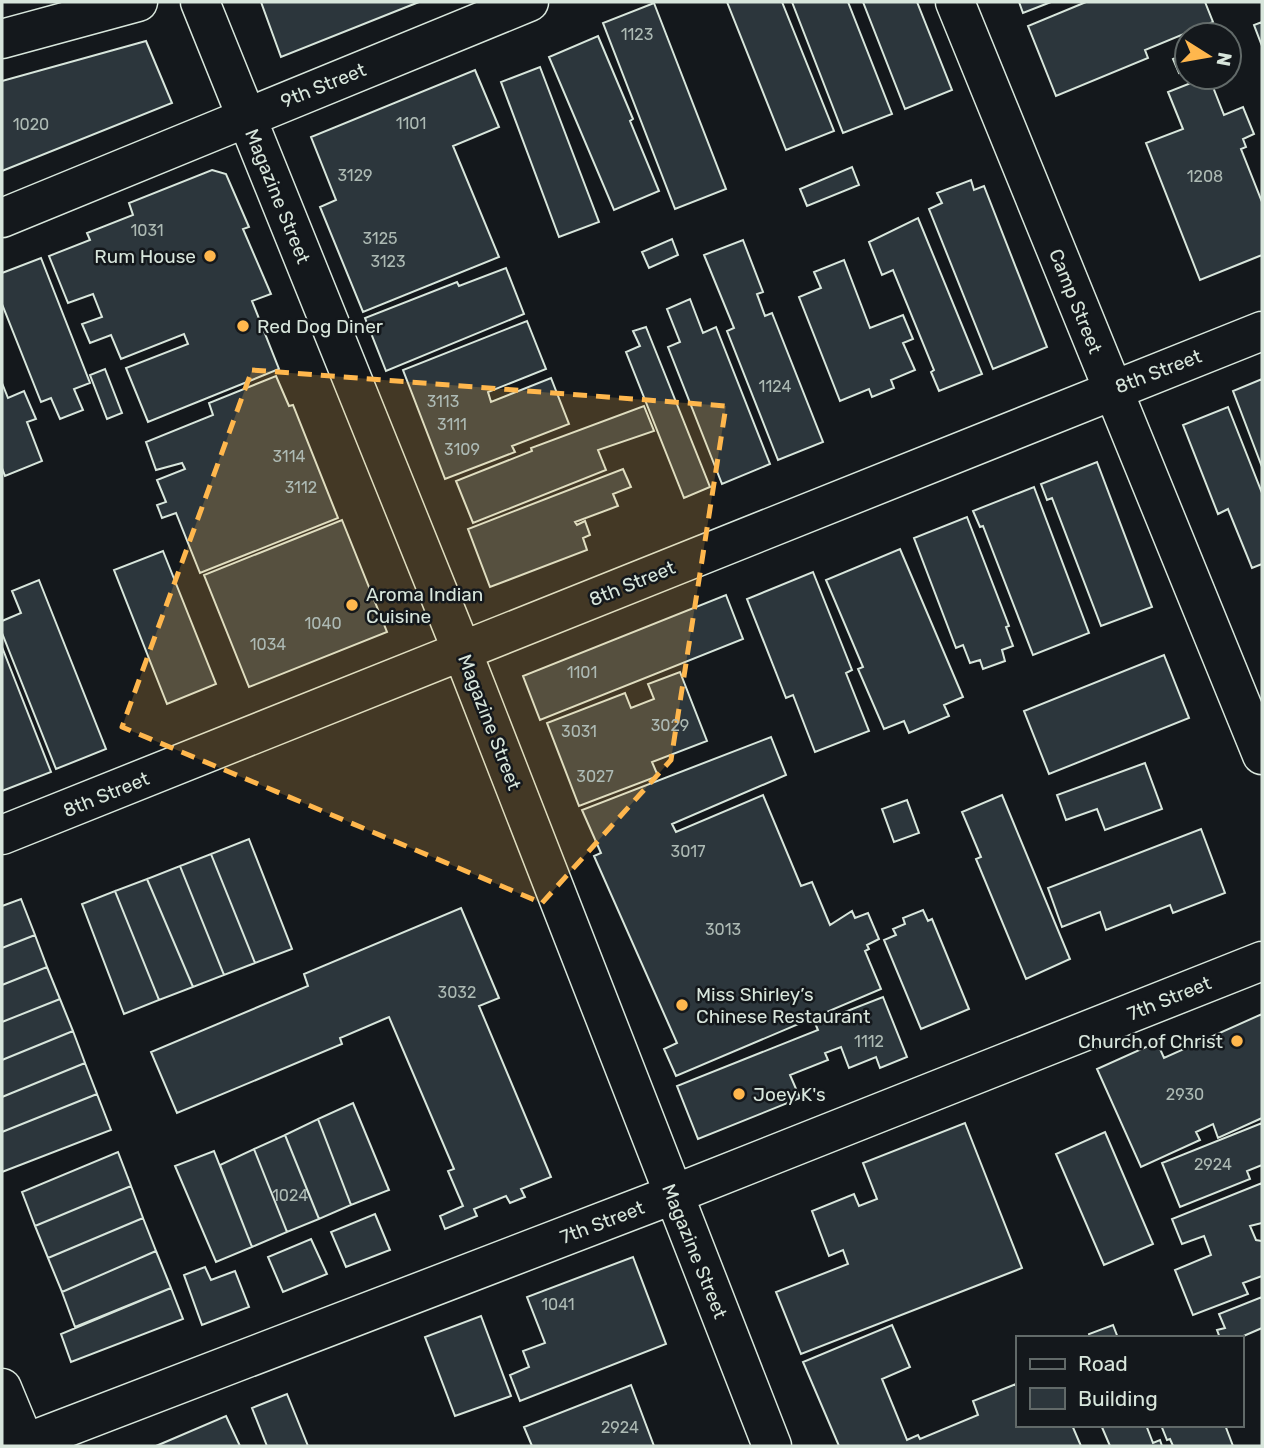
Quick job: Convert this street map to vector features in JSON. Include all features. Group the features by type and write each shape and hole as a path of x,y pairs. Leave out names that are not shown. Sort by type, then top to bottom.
{"street":[{"path":"2,39 138,2"},
{"name":"Magazine Street","path":"200,2 462,651 772,1446"},
{"name":"9th Street","path":"2,218 529,2"},
{"name":"Camp Street","path":"955,2 1262,755"},
{"name":"8th Street","path":"2,835 1262,331"},
{"name":"7th Street","path":"23,1445 672,1195 1262,961"},
{"path":"2,1388 23,1445"}],"highlighted area":[{"path":"252,370 726,406 671,760 542,903 122,727"}],"building":[{"path":"261,2 419,2 281,57"},
{"path":"727,2 782,2 834,131 786,150"},
{"path":"792,2 848,2 892,114 843,133"},
{"path":"863,2 917,2 952,90 905,109"},
{"path":"1019,2 1051,2 1023,13"},
{"path":"1086,2 1205,2 1213,21 1173,21 1173,38 1145,50 1148,58 1056,96 1028,26"},
{"path":"654,3 726,189 675,209 603,23"},
{"path":"1262,22 1262,46 1254,25"},
{"path":"598,36 633,119 630,121 659,191 614,210 549,57"},
{"path":"146,41 172,103 2,171 2,81"},
{"path":"540,67 599,222 559,237 501,82"},
{"path":"475,70 499,127 453,146 499,257 363,312 320,207 336,200 311,137"},
{"path":"1215,91 1224,115 1243,107 1254,134 1243,139 1246,147 1241,149 1262,202 1262,255 1200,280 1146,143 1183,129 1168,92"},
{"path":"852,167 859,185 807,206 800,189"},
{"path":"212,170 226,174 249,227 243,229 271,294 252,301 279,369 148,422 126,368 188,344 184,334 121,359 111,335 90,343 82,324 102,317 93,294 68,303 49,256 90,240 87,233 133,215 129,203"},
{"path":"971,180 974,190 984,186 1047,347 993,369 929,209 942,203 937,193"},
{"path":"918,218 982,374 939,391 931,372 934,370 893,270 882,275 869,242"},
{"path":"672,239 678,255 649,268 642,252"},
{"path":"743,240 763,292 757,294 765,316 772,313 823,442 778,460 727,331 734,328 704,255"},
{"path":"41,258 90,383 74,389 83,410 60,419 51,398 41,402 2,304 2,273"},
{"path":"844,260 870,328 903,315 913,339 903,343 915,370 891,380 894,388 872,397 869,389 840,401 799,297 821,288 814,272"},
{"path":"506,268 524,314 386,371 365,318 457,282 459,286"},
{"path":"690,299 703,333 716,327 770,464 722,484 668,347 680,342 667,309"},
{"path":"527,321 546,369 488,392 491,402 551,378 569,424 512,446 515,452 445,479 403,370"},
{"path":"646,327 710,487 684,498 626,352 640,346 633,331"},
{"path":"105,369 122,413 107,419 90,375"},
{"path":"276,376 289,406 293,405 338,518 200,573 176,513 162,518 157,505 166,502 157,480 185,469 182,463 156,470 146,442 213,415 209,403"},
{"path":"1262,379 1262,467 1233,391"},
{"path":"2,383 8,398 24,391 36,419 27,422 42,461 5,476 2,468"},
{"path":"644,406 654,431 598,450 606,470 473,523 456,481 532,451 531,448"},
{"path":"1228,407 1262,493 1262,564 1252,568 1228,509 1218,514 1183,425"},
{"path":"1097,462 1152,607 1101,626 1052,498 1047,500 1041,484"},
{"path":"623,469 631,487 613,494 618,506 575,522 577,525 585,521 590,535 583,538 587,550 490,587 468,529"},
{"path":"1034,487 1089,633 1033,655 983,526 980,527 973,511"},
{"path":"967,517 1009,626 1006,627 1013,646 1002,650 1005,661 983,669 980,660 970,663 963,645 956,648 914,538"},
{"path":"342,520 387,632 249,687 204,575"},
{"path":"900,549 963,697 944,705 949,716 909,733 904,721 884,729 858,669 863,667 826,580"},
{"path":"163,551 216,684 167,704 114,570"},
{"path":"813,572 852,670 846,673 869,731 815,752 793,695 786,698 747,599"},
{"path":"39,580 106,749 56,769 2,633 2,621 21,613 12,591"},
{"path":"726,595 743,639 540,720 523,676"},
{"path":"2,647 51,772 2,791"},
{"path":"1164,655 1189,718 1049,774 1024,711"},
{"path":"680,672 707,741 652,762 658,776 579,806 547,723 625,693 631,708 654,699 648,684"},
{"path":"771,737 786,775 672,824 676,832 763,795 801,886 812,882 830,925 852,911 855,918 868,913 879,939 867,945 869,949 865,951 881,989 676,1076 664,1049 677,1043 594,856 601,853 582,810"},
{"path":"1145,763 1162,809 1105,830 1097,809 1066,820 1057,795"},
{"path":"1002,795 1070,959 1026,979 976,859 981,857 962,812"},
{"path":"907,800 919,833 894,842 882,809"},
{"path":"1201,829 1225,893 1173,913 1170,905 1106,930 1100,912 1062,927 1048,888"},
{"path":"249,839 292,949 255,963 211,854"},
{"path":"211,854 255,963 224,975 180,866"},
{"path":"180,866 224,975 193,987 147,879"},
{"path":"147,879 193,987 159,1000 115,891"},
{"path":"115,891 159,1000 124,1014 82,904"},
{"path":"21,899 35,935 2,948 2,906"},
{"path":"461,908 499,998 479,1006 551,1177 521,1189 525,1197 510,1203 506,1196 474,1209 477,1216 445,1229 440,1216 463,1206 448,1171 454,1169 389,1017 340,1038 342,1044 177,1113 151,1052 308,986 304,974"},
{"path":"923,910 928,921 932,919 969,1009 921,1029 884,940 896,935 893,929 905,924 903,918"},
{"path":"35,935 47,967 2,985 2,948"},
{"path":"47,967 60,999 2,1022 2,985"},
{"path":"883,997 907,1057 880,1068 876,1057 849,1068 841,1047 825,1053 828,1060 790,1075 800,1098 698,1139 677,1086 818,1030 814,1021 830,1014 832,1017"},
{"path":"60,999 73,1031 2,1060 2,1022"},
{"path":"1262,1014 1262,1118 1218,1138 1213,1124 1196,1132 1200,1140 1141,1167 1097,1069 1157,1042 1164,1058"},
{"path":"73,1031 85,1063 2,1097 2,1060"},
{"path":"85,1063 97,1094 2,1132 2,1097"},
{"path":"97,1094 111,1130 2,1172 2,1132"},
{"path":"353,1103 389,1190 351,1205 318,1119"},
{"path":"318,1119 351,1205 319,1219 285,1135"},
{"path":"965,1123 1022,1268 801,1354 776,1292 848,1264 843,1250 829,1256 812,1211 854,1194 859,1206 877,1199 863,1163"},
{"path":"1262,1123 1262,1165 1247,1171 1250,1179 1180,1207 1162,1163"},
{"path":"1105,1132 1153,1244 1104,1265 1056,1154"},
{"path":"285,1135 319,1219 287,1232 254,1149"},
{"path":"254,1149 287,1232 252,1247 220,1165"},
{"path":"214,1151 252,1247 216,1262 175,1166"},
{"path":"118,1152 131,1186 35,1226 22,1192"},
{"path":"1262,1183 1262,1223 1250,1226 1256,1240 1262,1241 1262,1276 1243,1283 1248,1294 1193,1315 1175,1270 1211,1255 1204,1236 1182,1244 1172,1219"},
{"path":"131,1186 143,1218 48,1258 35,1226"},
{"path":"375,1214 390,1250 346,1267 331,1232"},
{"path":"143,1218 156,1251 62,1292 48,1258"},
{"path":"311,1239 327,1274 283,1292 268,1257"},
{"path":"156,1251 171,1288 75,1327 62,1292"},
{"path":"633,1257 666,1344 520,1401 510,1375 529,1367 523,1351 545,1343 527,1297"},
{"path":"205,1267 211,1280 235,1271 249,1307 202,1325 184,1275"},
{"path":"171,1288 183,1319 71,1362 61,1334"},
{"path":"1262,1297 1262,1328 1243,1336 1219,1336 1217,1330 1225,1328 1219,1314"},
{"path":"481,1316 511,1396 455,1416 425,1337"},
{"path":"892,1325 910,1367 882,1379 907,1440 918,1435 920,1439 978,1415 973,1401 1016,1384 1016,1427 1073,1427 1081,1446 839,1446 803,1362"},
{"path":"1113,1325 1117,1336 1090,1336"},
{"path":"631,1385 654,1446 532,1446 524,1427"},
{"path":"287,1394 308,1446 267,1446 252,1408"},
{"path":"226,1416 240,1446 156,1446"},
{"path":"1102,1427 1147,1427 1153,1443 1160,1440 1162,1446 1110,1446"},
{"path":"1162,1427 1226,1427 1233,1446 1173,1446 1170,1439 1167,1440"}],"place":[{"name":"Rum House","path":"210,256"},
{"name":"Red Dog Diner","path":"243,326"},
{"name":"Aroma Indian Cuisine","path":"352,605"},
{"name":"Miss Shirley’s Chinese Restaurant","path":"682,1005"},
{"name":"Church of Christ","path":"1237,1041"},
{"name":"Joey K's","path":"739,1094"}]}
